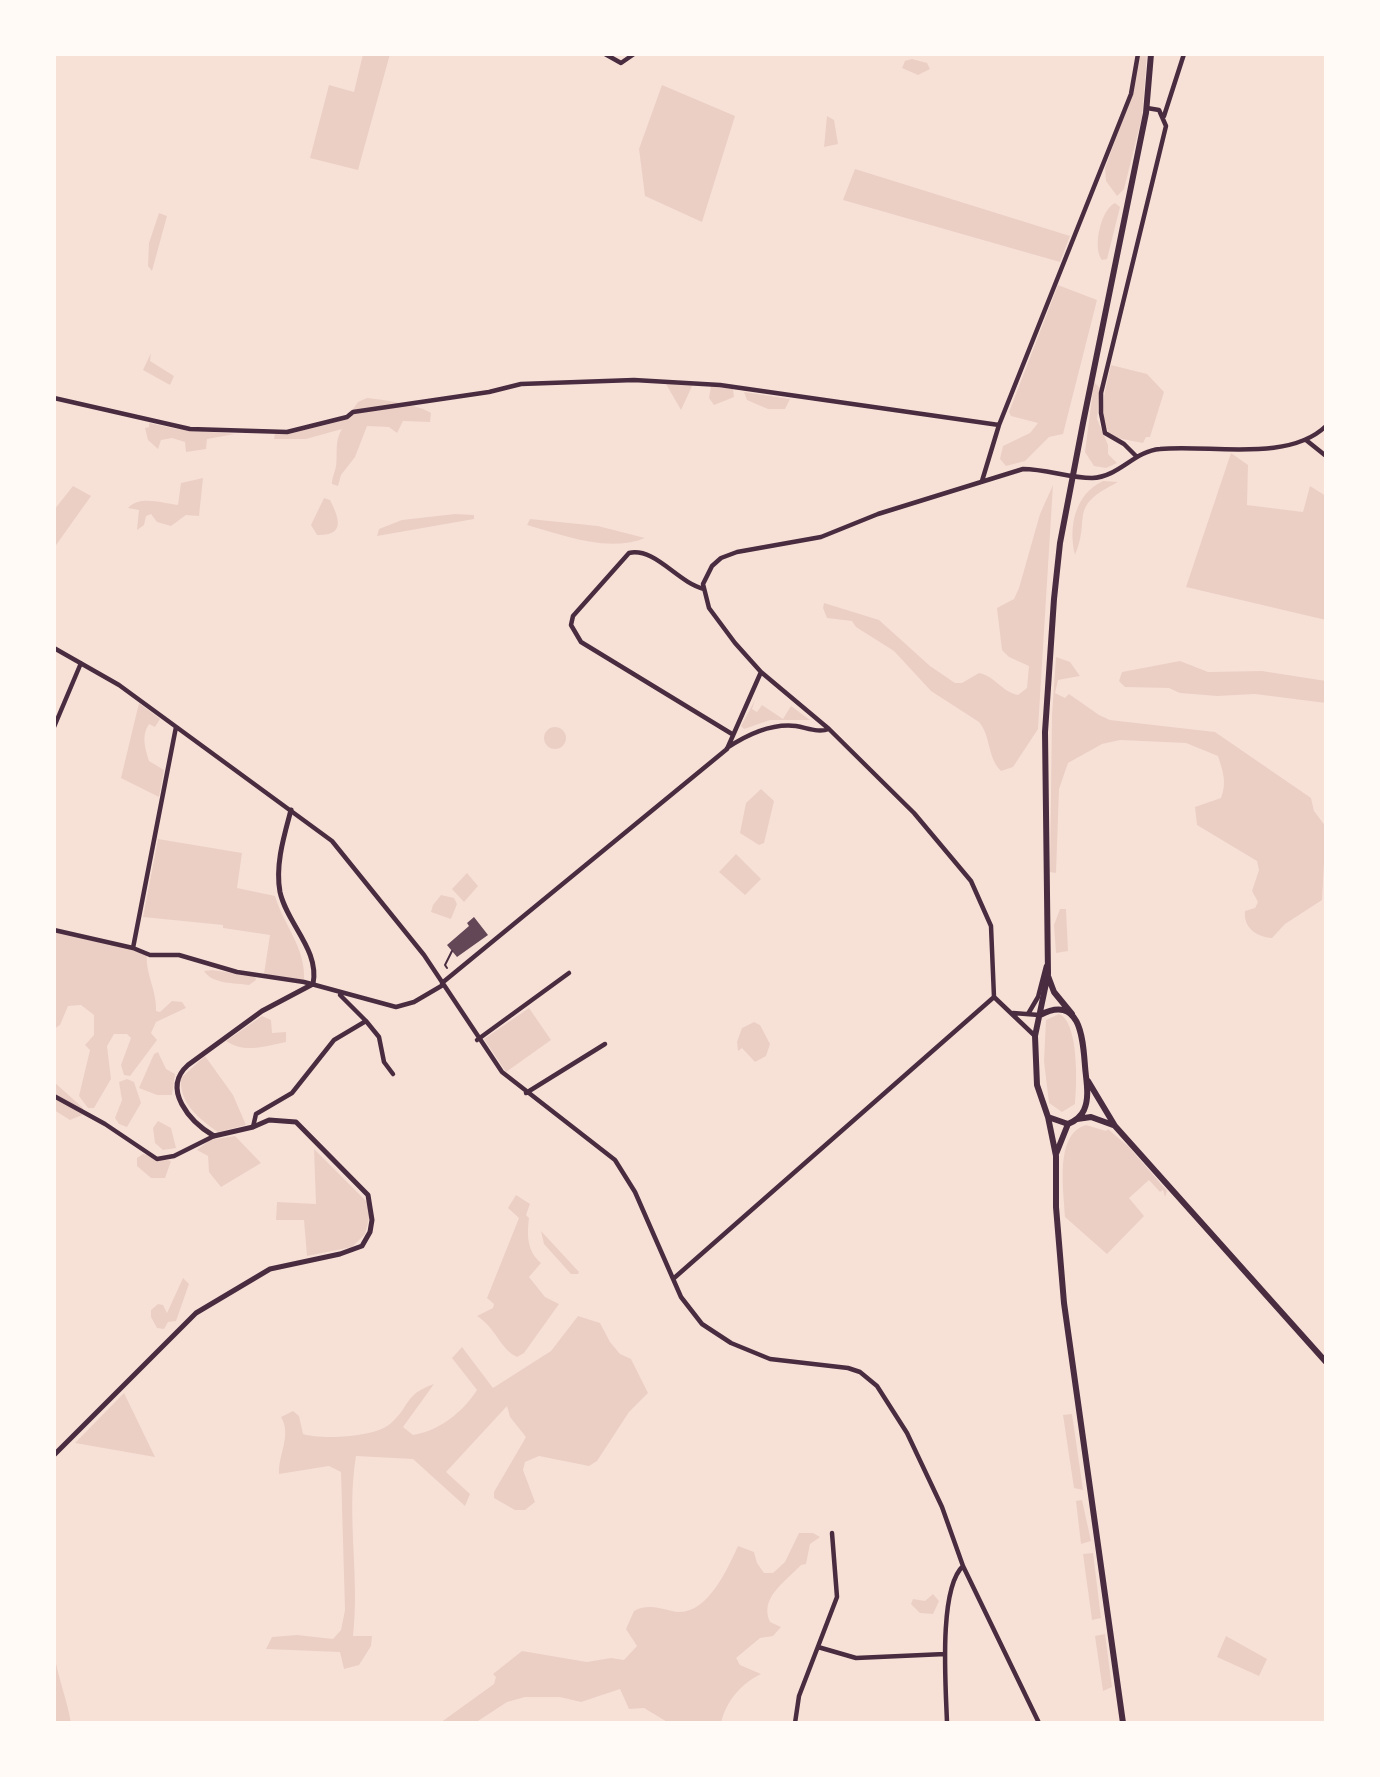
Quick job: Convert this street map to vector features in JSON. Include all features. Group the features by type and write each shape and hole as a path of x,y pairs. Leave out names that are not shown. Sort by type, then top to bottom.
{"main road":[{"path":"1123,1723 1064,1303 1056,1207 1056,1156 1048,1117 1037,1085 1034,1036 1048,974 1045,732 1060,543 1147,107 1152,54"},
{"path":"1048,974 1054,992 1075,1017 1082,1032 1086,1077 1084,1110 1077,1119"},
{"path":"1040,1015 1054,1010 1075,1017"},
{"path":"1086,1077 1115,1126 1326,1362"},
{"path":"1048,1117 1068,1124"},
{"path":"1056,1156 1068,1124 1077,1119 1091,1117 1115,1126"}],"street":[{"path":"605,54 621,63 634,54"},
{"path":"982,481 999,425 1131,94 1138,54"},
{"path":"1164,116 1184,54"},
{"path":"1137,457 1124,444 1105,433 1101,393 1166,126 1164,116 1159,110 1147,107"},
{"path":"54,398 190,429 273,433 347,417 353,412 489,392 521,384 634,380 720,385 999,425"},
{"path":"1034,1036 994,997 991,926 971,881 914,813 829,729 761,672 716,620 704,589 706,575 721,558 737,552 821,537 878,514 1023,469 1046,469 1092,478 1116,471 1137,457 1157,449 1275,448 1306,440 1326,426"},
{"path":"1306,440 1326,456"},
{"path":"704,589 688,584 646,553 629,553 573,616 571,625 581,642 732,734"},
{"path":"54,648 119,685 290,810 340,850 424,955 477,1040 502,1072 526,1093 579,1129 615,1160 635,1192 673,1279 691,1312 702,1324 731,1343 770,1359 848,1368 860,1372 877,1386 907,1433 941,1504 962,1566 1039,1723"},
{"path":"54,727 81,663"},
{"path":"727,749 761,672"},
{"path":"54,930 133,948 150,955 179,955 237,972 313,984 339,994 396,1007 414,1002 443,984 727,749 750,734 773,727 796,726 821,731 829,729"},
{"path":"133,948 176,727"},
{"path":"290,810 279,859 280,892 309,952 315,971 313,984"},
{"path":"1028,1014 1038,997 1048,958"},
{"path":"477,1040 569,973"},
{"path":"214,1136 189,1116 179,1100 176,1081 180,1072 262,1011 313,984"},
{"path":"339,994 379,1037 384,1062 393,1074"},
{"path":"673,1279 994,997"},
{"path":"1012,1013 1040,1015"},
{"path":"253,1127 256,1114 292,1093 334,1040 366,1021"},
{"path":"526,1093 605,1044"},
{"path":"54,1096 105,1124 157,1159 174,1156 214,1136 253,1127 269,1120 296,1122 368,1195 372,1220 362,1246 340,1255 270,1269 196,1313 54,1455"},
{"path":"795,1723 799,1696 837,1597 832,1534"},
{"path":"947,1723 946,1654 951,1588 962,1566"},
{"path":"818,1647 856,1658 946,1654"}],"path":[{"path":"450,972 445,965 452,951"}],"shaded area":[{"path":"363,54 390,54 358,170 310,158 329,85 354,92"},
{"path":"1139,54 1147,54 1142,117 1124,189 1117,196 1106,181 1105,168 1132,94"},
{"path":"912,59 927,63 930,69 918,75 902,68 905,61"},
{"path":"662,85 735,116 702,222 645,196 639,149"},
{"path":"827,116 834,120 838,144 824,147"},
{"path":"855,169 1070,236 1060,262 843,200"},
{"path":"1115,203 1120,207 1107,259 1102,260 1098,247 1100,229 1106,213"},
{"path":"159,213 167,216 152,271 148,266 149,243"},
{"path":"1058,285 1097,300 1063,434 1049,437 1025,461 1006,466 1000,459 1003,446 1030,433 1038,423 1011,416 1009,412"},
{"path":"151,353 150,361 174,376 170,385 143,370"},
{"path":"1111,365 1147,374 1164,392 1150,437 1146,437 1143,443 1112,437 1107,429 1103,411"},
{"path":"1094,382 1100,388 1097,419 1108,445 1108,454 1117,463 1106,468 1094,466 1085,452"},
{"path":"666,384 693,384 681,410"},
{"path":"711,386 733,389 734,397 714,405 709,398"},
{"path":"744,392 790,399 785,409 768,409 747,400"},
{"path":"367,398 426,410 431,413 430,422 403,421 397,433 389,427 367,426 355,457 341,475 338,486 332,484 332,481 337,443 342,429 306,439 274,439 275,433 347,418 358,402"},
{"path":"149,423 177,429 235,434 207,439 206,449 186,452 185,442 172,438 161,440 158,449 148,440 145,428 149,427"},
{"path":"1231,453 1248,465 1247,505 1303,512 1310,486 1326,496 1326,620 1186,587"},
{"path":"203,478 199,516 186,515 171,526 157,522 151,514 146,516 144,525 137,530 139,510 128,508 133,504 152,501 178,505 181,483"},
{"path":"1103,481 1118,482 1102,491 1086,506 1075,555 1072,533 1076,512 1086,494"},
{"path":"1053,485 1038,729 1013,767 1001,771 993,759 986,734 979,722 931,691 894,651 856,627 852,621 827,618 823,608 824,603 879,620 930,666 955,683 962,683 979,673 1018,695 1027,688 1029,666 1009,657 1002,650 997,608 1014,599 1040,514"},
{"path":"73,486 91,496 54,548 54,510"},
{"path":"324,498 330,500 338,525 333,532 317,535 311,525"},
{"path":"455,514 474,515 474,519 377,536 379,529 402,520"},
{"path":"530,519 598,526 645,538 616,544 585,541 527,525"},
{"path":"1056,657 1070,662 1080,676 1058,680 1055,693 1065,698 1069,694 1110,720 1215,732 1311,798 1314,811 1326,827 1322,900 1285,924 1272,938 1261,936 1248,926 1245,911 1255,908 1258,902 1252,891 1259,870 1257,861 1197,825 1195,807 1221,798 1224,777 1218,756 1186,743 1120,740 1102,744 1068,763 1059,789 1056,873 1050,872 1052,715"},
{"path":"1180,661 1208,672 1262,671 1326,681 1326,703 1255,694 1217,696 1180,693 1169,688 1125,687 1119,681 1122,672"},
{"path":"755,700 752,709 757,712 762,705 783,719 791,706 810,720 770,720 744,729 741,726"},
{"path":"139,703 160,719 155,727 149,724 144,738 149,761 164,770 159,797 121,778"},
{"path":"555,727 563,730 566,738 563,746 555,749 547,746 544,738 547,730"},
{"path":"761,789 774,801 764,843 759,845 740,833 746,803"},
{"path":"158,839 242,853 237,888 275,896 302,958 304,980 264,974 270,935 223,928 223,925 143,917"},
{"path":"736,854 761,879 745,895 719,872"},
{"path":"467,873 478,886 464,902 452,889"},
{"path":"441,895 454,898 457,904 451,919 431,912"},
{"path":"1060,909 1066,909 1068,951 1056,953 1054,925"},
{"path":"54,932 97,938 147,955 156,1011 160,1012 172,1001 182,1002 186,1008 156,1022 151,1033 157,1040 130,1076 124,1075 121,1065 131,1038 127,1034 114,1034 107,1046 111,1079 94,1108 88,1108 79,1096 90,1050 85,1045 94,1035 94,1015 81,1005 68,1006 60,1025 54,1029"},
{"path":"204,971 255,976 256,980 249,985 224,982 212,978"},
{"path":"529,1008 551,1040 506,1072 484,1039"},
{"path":"1059,1014 1066,1019 1070,1029 1076,1069 1075,1104 1062,1112 1049,1103 1044,1061 1046,1020"},
{"path":"262,1016 271,1020 272,1033 286,1032 286,1042 248,1048 226,1041"},
{"path":"754,1022 760,1025 770,1044 766,1056 755,1062 742,1048 738,1051 737,1042 742,1028"},
{"path":"158,1052 166,1069 175,1074 172,1095 157,1095 139,1088 154,1054"},
{"path":"205,1056 233,1095 246,1125 218,1132 197,1116 187,1103 181,1087 181,1078"},
{"path":"127,1079 134,1082 141,1103 127,1127 119,1124 115,1118 122,1100 119,1082"},
{"path":"54,1082 83,1108 82,1115 70,1120 54,1110"},
{"path":"158,1121 171,1128 176,1148 163,1150 155,1143 153,1128"},
{"path":"1086,1125 1106,1131 1108,1129 1129,1147 1167,1191 1165,1197 1163,1190 1160,1192 1149,1180 1129,1198 1144,1216 1107,1254 1065,1217 1065,1151 1076,1130"},
{"path":"235,1136 261,1163 221,1187 209,1172 208,1156 197,1150 210,1140"},
{"path":"314,1149 367,1202 370,1215 365,1234 352,1247 307,1256 304,1220 276,1220 277,1202 316,1204"},
{"path":"143,1154 171,1161 165,1178 151,1178 137,1166 137,1158"},
{"path":"516,1195 530,1204 526,1215 529,1218 529,1243 541,1263 529,1277 545,1297 559,1304 524,1353 517,1357 506,1349 489,1326 477,1316 493,1308 494,1304 487,1298 519,1218 508,1208"},
{"path":"541,1231 578,1274 571,1274 544,1244"},
{"path":"183,1278 189,1284 176,1321 168,1322 164,1329 157,1328 151,1317 151,1310 158,1304 163,1305 167,1313"},
{"path":"578,1316 600,1323 620,1354 631,1359 648,1393 629,1412 597,1461 589,1466 539,1456 525,1462 523,1470 535,1502 525,1510 515,1510 494,1498 494,1492 526,1437 510,1417 507,1406 446,1472 470,1494 465,1506 413,1459 356,1456 352,1501 355,1591 353,1636 372,1636 371,1646 359,1665 344,1669 340,1652 266,1649 272,1637 297,1635 333,1639 341,1630 345,1610 341,1472 329,1466 279,1474 285,1438 281,1417 293,1411 299,1416 303,1434 312,1436 335,1437 373,1432 397,1418 417,1392 434,1384 403,1427 413,1435 423,1433 449,1419 465,1406 477,1390 452,1358 462,1347 493,1388 551,1351"},
{"path":"124,1393 155,1457 75,1443"},
{"path":"1072,1414 1083,1490 1074,1488 1063,1415"},
{"path":"1082,1500 1091,1541 1081,1544 1076,1501"},
{"path":"799,1533 813,1533 820,1537 810,1544 806,1564 801,1565 781,1584 771,1598 768,1605 770,1622 781,1627 773,1636 760,1638 736,1658 740,1665 761,1674 735,1694 721,1723 669,1723 644,1708 629,1709 620,1689 581,1702 560,1697 525,1697 507,1702 475,1723 440,1723 494,1684 496,1677 493,1674 522,1651 587,1662 611,1658 624,1660 637,1646 626,1629 634,1611 648,1607 684,1612 695,1608 721,1580 738,1546 754,1552 764,1573 773,1573 785,1562"},
{"path":"1093,1553 1101,1618 1092,1620 1083,1554"},
{"path":"933,1594 939,1601 933,1614 920,1613 911,1604 913,1599 925,1601"},
{"path":"1105,1634 1112,1687 1103,1691 1095,1636"},
{"path":"1226,1636 1267,1659 1259,1676 1217,1657"},
{"path":"54,1653 67,1705 71,1723 54,1723"}],"building":[{"path":"474,917 488,935 457,957 447,945 469,926 467,923"}]}
